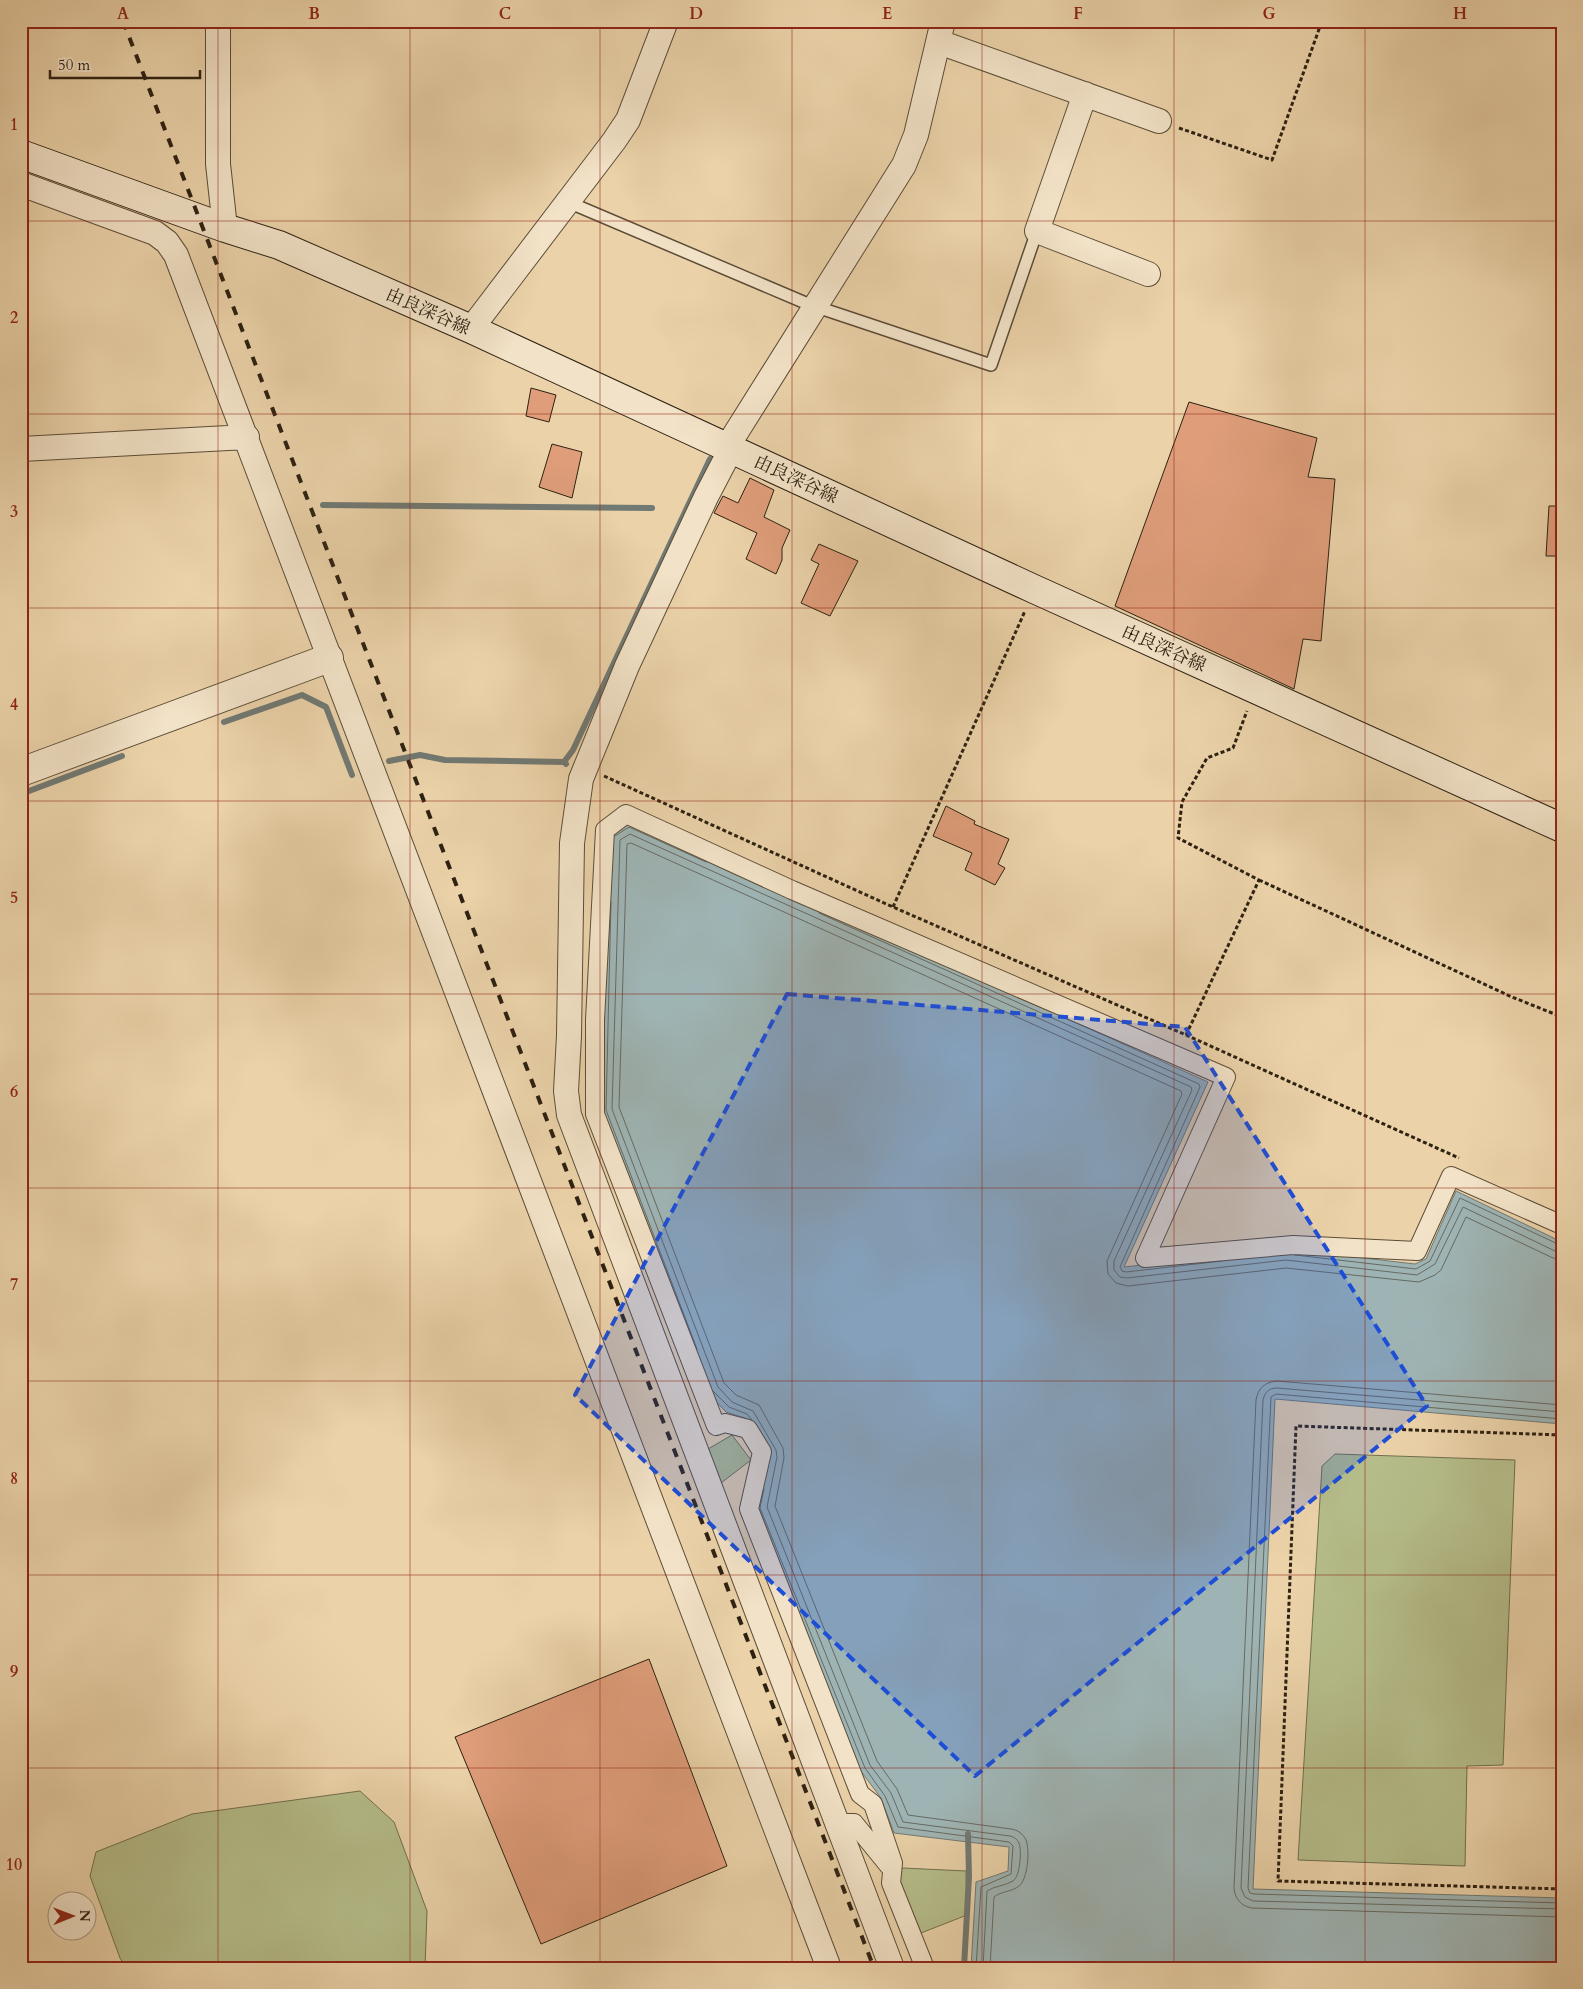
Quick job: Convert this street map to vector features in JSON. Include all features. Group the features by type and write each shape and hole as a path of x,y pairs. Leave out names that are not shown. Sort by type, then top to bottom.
{"main road":[{"name":"由良深谷線","path":"21,154 225,228 279,245 471,329 1034,589 1562,828"},
{"path":"21,772 329,658"}],"street":[{"path":"218,21 218,164 225,228"},
{"path":"471,329 628,120 666,21"},
{"path":"892,1968 569,1116 566,1091 569,1036 572,843 581,779 627,666 729,448 904,165 916,135 938,28 1085,94 1159,121"},
{"path":"1085,94 1037,230 1148,274"},
{"path":"21,184 155,233 167,242 176,255 247,437 329,658 829,1968"},
{"path":"21,449 247,437"},
{"path":"925,1968 891,1883 893,1863 873,1804 860,1794 749,1509 762,1452 748,1429 725,1423 716,1426 595,1114 593,1096 595,1020 605,830 626,814 827,906 1226,1076 1145,1258 1293,1244 1417,1251 1451,1176 1562,1224"},
{"path":"837,1823 854,1823 892,1870"}],"lane":[{"path":"568,202 815,307 991,366 1037,230"}],"path":[{"path":"1159,121 1272,160 1322,21"},
{"path":"893,907 1034,589"},
{"path":"1256,689 1233,748 1207,758 1182,802 1178,838 1259,880 1512,997 1562,1017"},
{"path":"586,768 893,907 1186,1035 1464,1160"},
{"path":"1186,1035 1259,880"},
{"path":"1562,1435 1296,1426 1278,1881 1562,1889"}],"highlighted area":[{"path":"787,994 1185,1027 1427,1406 975,1776 575,1395"}],"green space":[{"path":"732,1435 751,1460 721,1483 708,1449"},
{"path":"1335,1454 1515,1460 1503,1765 1467,1766 1465,1866 1298,1860 1322,1466"},
{"path":"360,1791 394,1822 427,1911 425,1968 126,1968 120,1958 98,1898 98,1892 96,1892 90,1876 96,1852 192,1814"},
{"path":"903,1868 966,1871 967,1915 921,1933 897,1874"}],"water":[{"path":"627,821 1208,1082 1124,1267 1286,1249 1415,1264 1426,1259 1456,1191 1562,1242 1562,1424 1275,1399 1253,1889 1562,1898 1562,1968 971,1968 976,1882 1008,1871 1009,1847 894,1833 881,1798 860,1770 755,1507 766,1455 745,1418 726,1412 708,1393 601,1111 608,834"}],"building":[{"path":"531,388 556,395 549,422 526,416"},
{"path":"1189,402 1317,438 1308,477 1335,479 1321,641 1303,639 1294,689 1115,606"},
{"path":"552,444 582,452 572,498 539,487"},
{"path":"750,478 774,490 764,517 790,530 782,548 782,560 776,574 746,559 757,533 714,513 723,496 738,503"},
{"path":"1549,506 1562,506 1562,556 1546,556"},
{"path":"819,544 858,561 830,616 801,603 819,564 811,560"},
{"path":"946,806 975,821 974,824 1009,839 998,864 1005,868 995,885 965,870 972,853 933,836"},
{"path":"649,1659 727,1866 541,1944 455,1737"}],"waterway":[{"path":"564,762 573,750 710,459"},
{"path":"323,505 652,508"},
{"path":"224,722 302,695 326,707 352,775"},
{"path":"389,761 420,755 445,760 564,762 566,764"},
{"path":"21,794 122,756"},
{"path":"964,1968 969,1876 968,1834"}],"railway":[{"path":"123,21 874,1968"}]}
